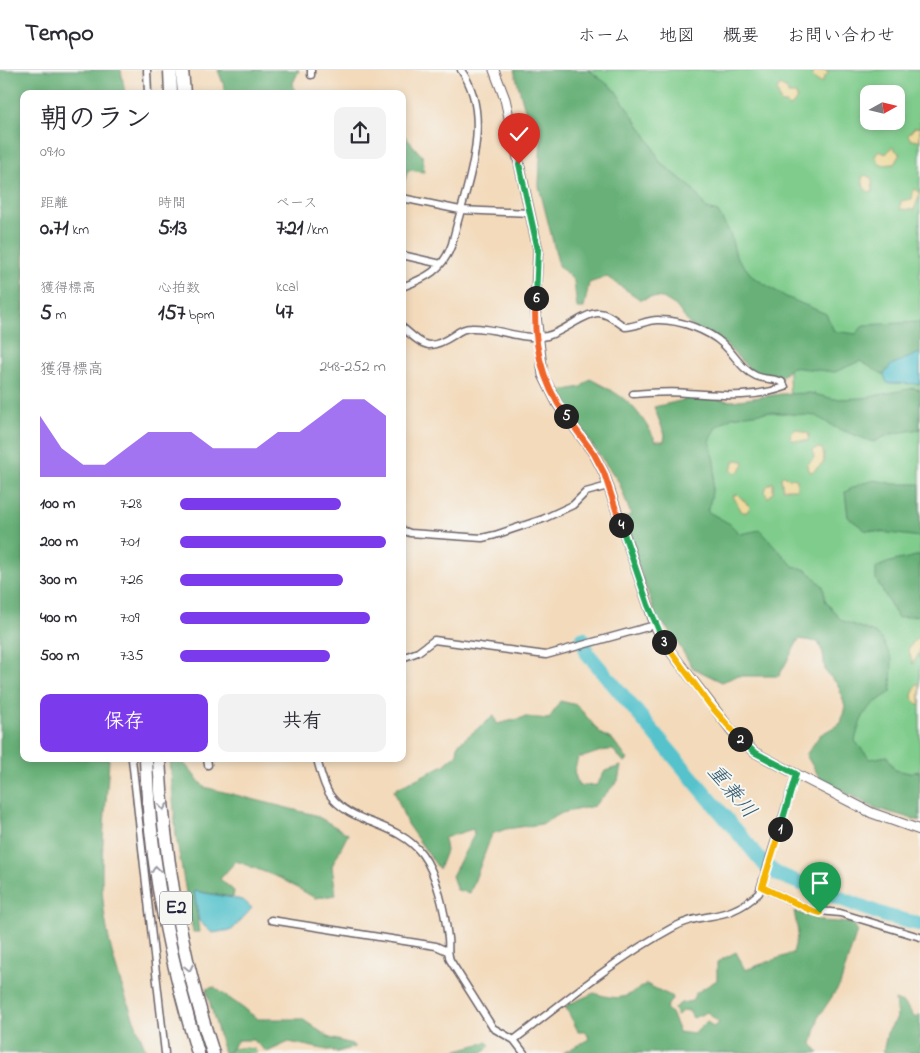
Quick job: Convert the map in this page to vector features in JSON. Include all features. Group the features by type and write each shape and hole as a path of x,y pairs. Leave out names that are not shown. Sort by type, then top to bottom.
{"highway":[{"path":"170,70 171,90"},
{"path":"182,70 185,90"},
{"path":"186,90 187,70"},
{"name":"E2","path":"146,762 157,882 176,973 198,1053"},
{"name":"E2","path":"159,762 165,829 178,916 196,994 213,1053"}],"street":[{"path":"147,70 148,90"},
{"path":"406,286 421,281 441,264 450,249 460,210 479,128 471,92 461,70"},
{"path":"494,70 505,99 539,259 535,307 537,337 543,374 558,405 594,454 608,486 664,643 710,705 754,752 872,813 920,830"},
{"path":"406,199 460,210 530,213"},
{"path":"406,256 441,264"},
{"path":"406,330 420,342 431,347 440,344 461,330 471,328 537,337 560,332 594,313 611,317 625,327 653,320 670,321 712,336 724,345 736,361 756,376 777,380 782,382 784,387 773,391 733,397 686,392 633,394"},
{"path":"406,532 482,538 543,519 573,504 586,492 608,486"},
{"path":"406,656 418,652 434,640 546,655 656,625"},
{"path":"132,762 165,1053"},
{"path":"318,762 325,785 338,804 350,813 403,835 423,856 431,870 437,888 448,939 447,951 450,960 493,1028 514,1040 524,1053"},
{"path":"514,1040 612,965 673,927 732,912 748,904 759,894 796,774"},
{"path":"762,887 810,910 840,913 920,937"},
{"path":"271,920 436,946 447,951"}],"green space":[{"path":"0,70 121,70 124,90 20,90 20,762 109,762 102,859 105,920 122,987 147,1053 0,1053"},
{"path":"218,70 299,70 293,83 294,90 224,90 224,86"},
{"path":"514,70 589,70 615,90 651,143 660,162 692,188 707,209 718,212 730,233 736,256 753,277 786,297 826,314 834,331 856,334 864,325 920,322 920,353 891,365 884,375 860,361 835,372 792,367 780,378 756,376 725,344 690,325 676,306 663,298 650,297 641,300 607,277 589,283 584,308 577,308 574,281 559,266 539,186 541,135 527,117"},
{"path":"571,70 920,70 920,781 862,765 848,740 876,676 698,515 702,433 719,415 790,401 787,317"},
{"path":"406,137 423,157 424,172 408,170 406,176"},
{"path":"590,379 629,403 642,418 656,441 664,441 665,435 654,407 684,400 688,396 732,401 781,394 810,393 834,399 864,398 914,388 920,390 920,429 891,434 873,442 836,428 816,416 768,412 732,417 716,427 710,439 715,468 711,499 707,511 730,524 740,534 760,530 793,566 807,570 823,586 826,602 841,620 875,633 882,639 892,659 891,692 876,702 866,712 860,723 855,741 870,759 887,756 895,770 910,773 920,771 920,821 875,808 821,780 806,755 820,735 841,723 845,706 838,685 825,671 823,653 818,642 799,639 779,676 737,676 722,682 693,668 670,631 657,619 622,518 631,515 619,482 563,405 560,391 581,387"},
{"path":"875,480 894,484 920,484 920,537 865,530 848,517 845,492 860,484"},
{"path":"920,555 920,615 898,618 876,579 876,568 893,561"},
{"path":"560,701 577,705 601,734 613,740 628,760 624,762 613,750 578,758 574,772 579,786 597,785 605,771 621,766 618,781 594,806 562,813 542,824 506,829 492,834 470,893 457,890 452,876 474,835 473,829 444,838 446,851 439,869 407,824 394,790 444,765 457,754 458,744 494,716 497,724 526,717 549,719"},
{"path":"170,762 184,762 204,787 315,815 348,834 332,866 336,895 315,898 280,878 236,861 220,879 234,891 233,897 194,891 199,932 193,932 176,836"},
{"path":"794,911 822,921 852,923 857,931 840,985 819,1016 812,1044 819,1053 563,1053 589,1039 586,1031 578,1031 565,1006 594,993 616,998 622,997 633,993 646,984 673,997 666,1008 671,1013 679,1032 694,1034 707,1021 713,1027 719,1023 707,1012 693,1018 689,1011 683,1010 677,1016 674,1008 681,1003 692,1001 696,993 717,980 717,962 736,952 745,970 793,953 798,932"},
{"path":"214,987 258,1019 302,1019 330,1038 352,1044 355,1047 337,1052 289,1042 267,1052 253,1040 238,1040 228,1053 224,1053 206,989"},
{"path":"895,1000 905,1004 915,1018 920,1014 920,1053 883,1053 887,1033 897,1018"},
{"path":"487,1042 490,1045 483,1053 446,1053"},
{"path":"231,1049 254,1049 257,1053 228,1053"}],"sand":[{"path":"815,70 826,70 828,74 824,77 823,82 819,82 812,77"},
{"path":"780,85 787,89 788,94 796,94 797,99 792,106 788,107 787,103 781,103 777,90"},
{"path":"915,127 920,128 920,140 911,140 908,135"},
{"path":"892,147 900,154 894,164 880,165 875,156 879,151 886,154"},
{"path":"866,175 872,179 873,192 869,192 864,188 862,177"},
{"path":"916,189 920,194 914,210 900,209 901,201 912,199 913,191"},
{"path":"796,429 809,434 808,441 792,440 790,434"},
{"path":"819,448 823,450 824,462 812,472 808,470 807,465 814,458 813,450"},
{"path":"735,460 743,461 744,465 736,474 731,470"},
{"path":"783,474 788,478 797,479 797,489 783,489 781,479"},
{"path":"773,482 773,492 768,498 765,491 767,486"},
{"path":"737,494 750,507 747,512 742,512 733,496"},
{"path":"920,638 920,651 913,664 908,649 916,639"},
{"path":"917,684 920,684 920,705 913,700 912,695"}],"water":[{"path":"920,353 920,384 887,383 884,375 891,365"},
{"path":"194,891 243,900 252,908 232,930 212,933 199,921"}],"waterway":[{"name":"重兼川","path":"583,639 587,653 766,866 777,874 886,916 920,924"}],"route":[{"path":"519,164 538,250 535,307 537,337 543,374 558,405 594,454 604,473 648,605 664,643 710,705 743,743 754,752 796,774 762,887 820,913"}]}
